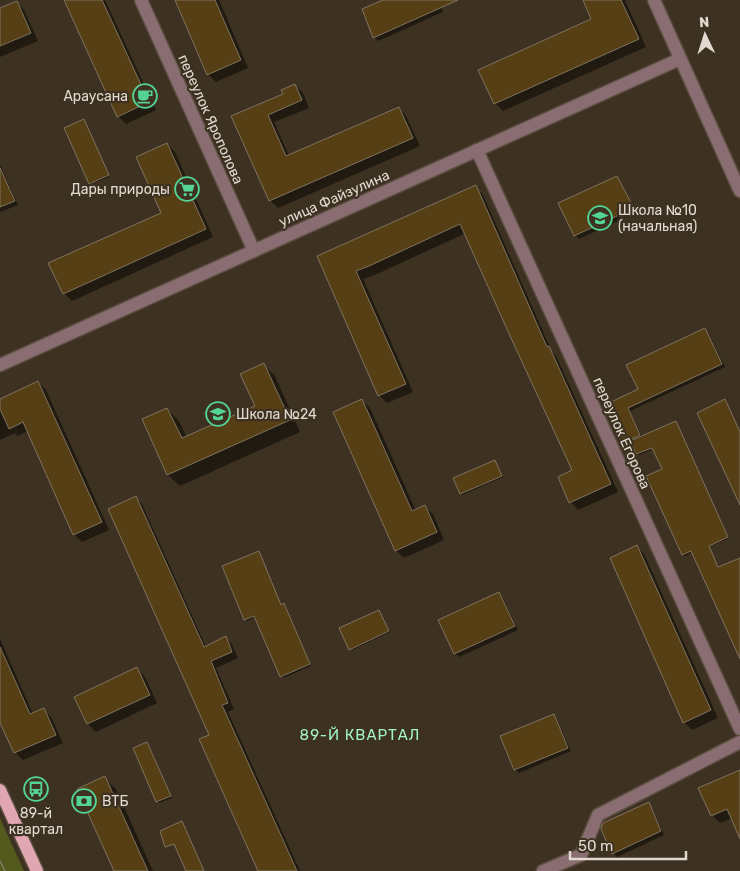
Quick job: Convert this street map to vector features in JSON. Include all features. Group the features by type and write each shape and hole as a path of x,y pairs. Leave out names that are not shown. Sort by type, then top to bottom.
{"main road":[{"path":"0,790 37,871"}],"street":[{"name":"переулок Ярополова","path":"141,0 254,251"},
{"path":"654,0 740,191"},
{"name":"улица Файзулина","path":"0,365 680,59"},
{"name":"переулок Егорова","path":"477,150 740,729"},
{"path":"543,871 581,855 598,815 740,742"}],"green space":[{"path":"0,818 24,871 0,871"}],"building":[{"path":"64,0 102,0 149,102 117,117"},
{"path":"175,0 215,0 241,60 207,75"},
{"path":"383,0 458,0 373,38 362,9"},
{"path":"583,0 621,0 639,39 494,104 478,70 591,19"},
{"path":"17,1 31,33 0,46 0,8"},
{"path":"295,84 302,100 268,115 286,156 399,107 413,138 269,201 231,116 283,94 281,90"},
{"path":"84,119 109,175 89,184 64,128"},
{"path":"167,143 206,229 63,294 48,263 161,213 136,157"},
{"path":"0,168 15,201 0,207"},
{"path":"617,176 634,208 574,236 558,203"},
{"path":"476,185 547,347 549,346 611,484 569,503 558,477 572,470 460,224 356,271 406,384 378,396 317,256"},
{"path":"705,328 722,364 628,408 640,435 622,444 605,405 638,389 626,365"},
{"path":"264,363 290,420 167,475 142,419 167,408 182,438 255,406 240,374"},
{"path":"38,381 102,522 73,535 23,422 9,429 0,409 0,399"},
{"path":"362,399 412,511 425,505 437,532 395,551 333,412"},
{"path":"725,399 740,432 740,505 697,413"},
{"path":"676,421 728,537 709,546 718,567 740,558 740,659 691,551 682,555 646,476 662,469 652,448 636,454 630,441"},
{"path":"495,460 502,476 460,494 453,478"},
{"path":"136,496 204,647 226,636 232,652 211,661 228,703 222,705 297,871 258,871 199,739 209,735 108,509"},
{"path":"637,545 711,710 683,723 610,558"},
{"path":"259,551 281,605 284,603 310,664 280,677 254,616 244,620 222,566"},
{"path":"499,592 515,626 454,654 438,620"},
{"path":"379,610 389,631 349,650 339,628"},
{"path":"0,647 30,714 44,708 56,735 14,753 0,723"},
{"path":"137,667 150,695 87,724 74,697"},
{"path":"554,714 568,748 514,770 500,736"},
{"path":"147,742 171,796 156,802 133,748"},
{"path":"740,770 740,839 727,809 711,816 698,788"},
{"path":"105,776 148,871 114,871 77,789"},
{"path":"649,802 661,831 612,854 601,829 603,823"},
{"path":"182,821 204,871 186,871 174,844 165,847 160,831"}],"tram line":[{"path":"0,861 5,871"}],"place":[{"name":"Араусана","path":"145,96"},
{"name":"Дары природы","path":"187,189"},
{"name":"Школа №10 (начальная)","path":"600,218"},
{"name":"Школа №24","path":"218,414"},
{"name":"89-й квартал","path":"36,789"},
{"name":"ВТБ","path":"84,801"}],"district":[{"name":"89-Й КВАРТАЛ","path":"360,735"}]}
